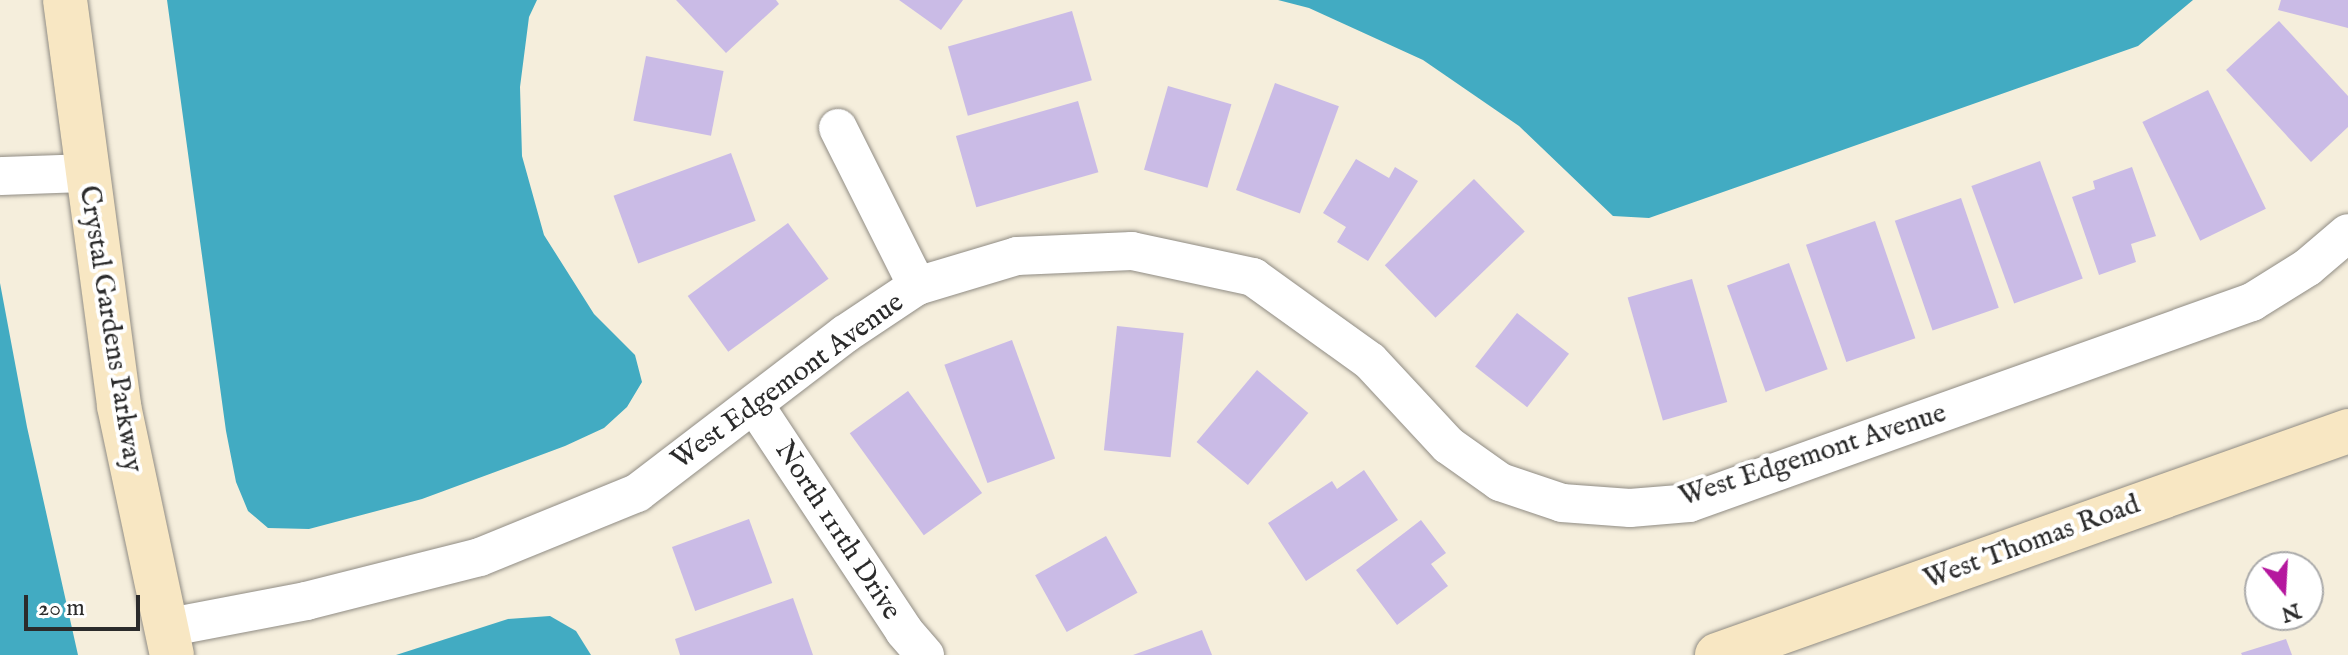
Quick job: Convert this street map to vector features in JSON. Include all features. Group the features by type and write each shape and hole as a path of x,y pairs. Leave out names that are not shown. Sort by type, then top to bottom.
{"main road":[{"name":"Crystal Gardens Parkway","path":"65,0 85,173 119,406 168,641"},
{"name":"West Thomas Road","path":"1717,655 2348,431"}],"street":[{"path":"838,128 917,286"},
{"path":"0,176 85,173"},
{"name":"West Edgemont Avenue","path":"168,641 306,601 480,557 637,493 917,286 1017,256 1132,251 1253,277 1370,361 1448,445 1500,482 1562,503 1630,508 1689,503 2252,302 2308,267 2348,233"},
{"name":"North 111th Drive","path":"754,404 925,655"}],"water":[{"path":"167,0 537,0 529,17 520,87 522,156 544,235 594,314 635,355 642,382 627,407 604,428 565,446 422,499 309,529 268,528 248,511 236,482 226,431"},
{"path":"1278,0 2193,0 2138,46 1649,218 1613,216 1519,126 1423,60 1309,8"},
{"path":"0,283 27,427 78,655 0,655"},
{"path":"550,616 576,631 591,655 396,655 508,619"}],"building":[{"path":"676,0 776,0 779,4 726,53"},
{"path":"899,0 963,0 941,30"},
{"path":"2281,0 2348,0 2348,28 2278,10"},
{"path":"1072,11 1092,80 968,116 948,47"},
{"path":"2279,21 2348,96 2348,127 2311,162 2226,70"},
{"path":"646,56 724,71 711,136 633,121"},
{"path":"1275,83 1339,106 1300,213 1236,190"},
{"path":"1168,86 1231,104 1207,188 1144,170"},
{"path":"2208,90 2266,209 2200,241 2142,122"},
{"path":"1078,101 1098,172 976,207 956,136"},
{"path":"731,153 756,221 638,263 614,196"},
{"path":"1356,159 1389,178 1395,167 1418,181 1368,261 1337,242 1346,227 1323,213"},
{"path":"2040,161 2083,278 2014,303 1971,186"},
{"path":"2132,167 2156,236 2131,244 2136,262 2099,275 2072,197 2095,189 2093,181"},
{"path":"1474,179 1525,232 1436,318 1385,265"},
{"path":"1961,198 1999,308 1933,330 1895,221"},
{"path":"1875,221 1915,338 1846,362 1806,245"},
{"path":"788,223 829,279 728,352 688,296"},
{"path":"1789,263 1828,369 1766,392 1727,286"},
{"path":"1692,279 1727,402 1663,421 1628,297"},
{"path":"1517,313 1569,354 1527,407 1475,367"},
{"path":"1117,326 1184,333 1171,457 1104,450"},
{"path":"1012,340 1055,458 987,483 944,365"},
{"path":"1257,370 1308,413 1248,485 1197,442"},
{"path":"908,391 982,493 924,535 850,433"},
{"path":"1364,470 1398,520 1306,581 1268,523 1332,481 1337,489"},
{"path":"749,519 772,583 695,611 672,547"},
{"path":"1421,520 1446,553 1431,564 1448,586 1397,625 1356,570"},
{"path":"1106,536 1138,593 1067,632 1035,575"},
{"path":"793,598 813,655 680,655 675,639"},
{"path":"1202,630 1212,655 1133,655"},
{"path":"2286,639 2292,655 2241,653"}]}
